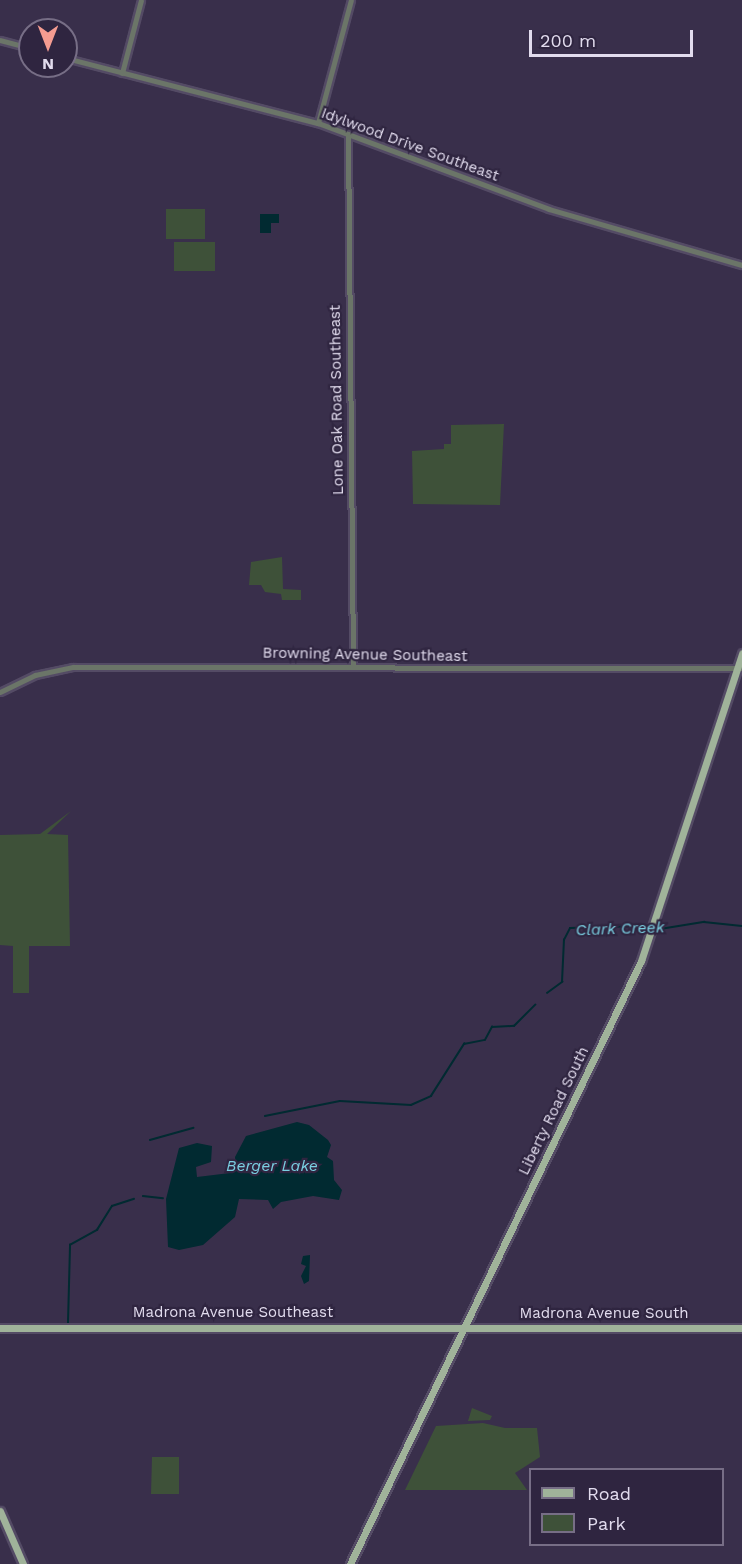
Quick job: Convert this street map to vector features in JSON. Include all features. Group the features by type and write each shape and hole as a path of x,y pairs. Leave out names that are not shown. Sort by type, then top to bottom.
{"main road":[{"name":"Liberty Road South","path":"350,1564 644,954 742,653"},
{"name":"Madrona Avenue Southeast","path":"0,1328 465,1328"},
{"name":"Madrona Avenue South","path":"465,1328 742,1328"},
{"path":"0,1511 23,1564"}],"street":[{"path":"122,73 141,0"},
{"path":"318,123 351,0"},
{"path":"0,40 18,45"},
{"name":"Idylwood Drive Southeast","path":"78,61 318,123 549,209 742,265"},
{"name":"Lone Oak Road Southeast","path":"348,134 352,667"},
{"name":"Browning Avenue Southeast","path":"0,692 35,675 73,667 739,668"}],"green space":[{"path":"166,209 205,209 205,239 166,239"},
{"path":"174,242 215,242 215,271 174,271"},
{"path":"504,424 500,505 413,504 412,451 444,449 444,444 451,444 451,425"},
{"path":"282,557 283,589 301,590 301,600 282,600 281,594 265,592 261,585 249,585 251,562"},
{"path":"71,811 47,834 68,835 70,946 29,946 29,993 13,993 13,946 0,945 0,835 40,834"},
{"path":"472,1408 492,1416 490,1420 468,1421"},
{"path":"483,1423 505,1428 537,1428 540,1457 515,1473 527,1490 405,1490 436,1426"},
{"path":"152,1457 179,1457 179,1494 151,1494"}],"water":[{"path":"260,214 279,214 279,223 271,223 271,233 260,233"},
{"name":"Berger Lake","path":"297,1122 309,1125 331,1145 327,1157 333,1161 334,1180 342,1190 339,1200 313,1196 281,1202 273,1209 268,1200 239,1199 235,1217 203,1245 179,1250 168,1247 166,1199 179,1148 197,1143 212,1146 211,1162 196,1167 197,1177 230,1173 236,1168 235,1157 246,1136"},
{"path":"310,1255 309,1281 304,1284 301,1276 306,1266 301,1264 303,1256"}],"waterway":[{"name":"Clark Creek","path":"654,930 704,922 742,926"},
{"name":"Clark Creek","path":"547,993 562,982 564,940 570,928 641,926 649,929"},
{"name":"Clark Creek","path":"265,1116 340,1101 411,1105 431,1096 464,1044 485,1040 492,1027 514,1026 535,1005"},
{"path":"150,1140 193,1128"},
{"name":"Clark Creek","path":"143,1196 163,1198"},
{"name":"Clark Creek","path":"68,1323 70,1245 97,1230 112,1206 134,1199"}]}
